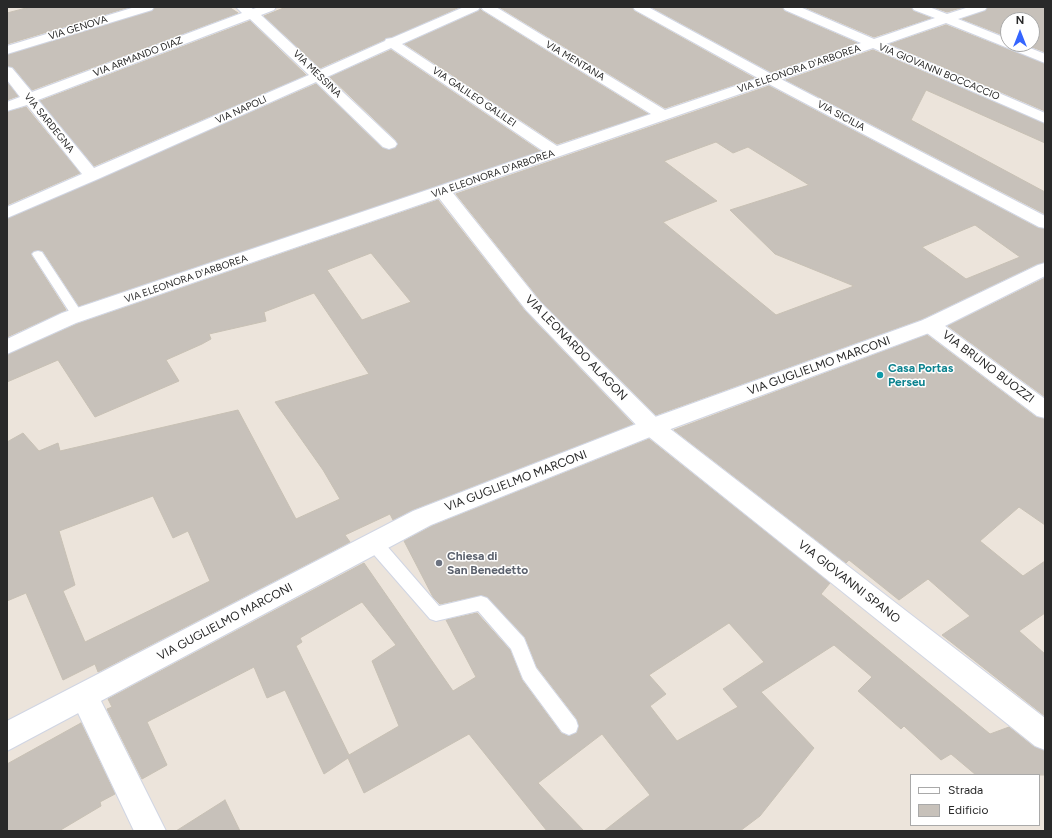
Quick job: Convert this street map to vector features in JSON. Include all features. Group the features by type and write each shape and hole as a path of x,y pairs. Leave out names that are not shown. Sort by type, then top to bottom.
{"street":[{"name":"VIA GENOVA","path":"7,50 148,7"},
{"name":"VIA ARMANDO DIAZ","path":"7,107 247,10 270,7"},
{"name":"VIA NAPOLI","path":"7,213 319,76 391,42 474,7"},
{"name":"VIA MENTANA","path":"487,7 664,114"},
{"name":"VIA SICILIA","path":"639,7 770,79 1045,223"},
{"name":"VIA GIOVANNI BOCCACCIO","path":"789,7 1045,118"},
{"path":"918,7 1000,41"},
{"name":"VIA ELEONORA D'ARBOREA","path":"7,347 78,316 664,114 981,7"},
{"name":"VIA MESSINA","path":"247,10 319,76 389,144"},
{"name":"VIA GALILEO GALILEI","path":"391,42 557,152"},
{"path":"1028,52 1045,59"},
{"name":"VIA SARDEGNA","path":"7,71 92,176"},
{"name":"VIA LEONARDO ALAGON","path":"443,190 533,306 652,427"},
{"name":"VIA GUGLIELMO MARCONI","path":"7,737 422,518 652,427 930,325 1045,269"},
{"name":"VIA BRUNO BUOZZI","path":"930,325 1045,410"},
{"name":"VIA GIOVANNI SPANO","path":"652,427 1045,736"},
{"path":"84,696 150,831"}],"lane":[{"path":"38,254 78,316"},
{"path":"374,543 436,614 481,603 518,644 529,673 569,726"}],"building":[{"path":"30,7 130,7 7,44 7,13"},
{"path":"155,7 229,7 238,13 32,90 13,67 7,66 7,55 152,11"},
{"path":"286,7 460,7 320,68 264,16"},
{"path":"499,7 632,7 634,11 754,78 665,108"},
{"path":"651,7 782,7 784,11 857,43 771,72"},
{"path":"804,7 911,7 913,11 931,18 874,37"},
{"path":"933,7 964,7 947,12"},
{"path":"988,7 1045,7 1045,52 1040,50 1040,12 1000,12 1000,34 962,19 985,11"},
{"path":"480,9 648,114 557,144 405,44 479,11"},
{"path":"250,21 306,75 94,166 40,101"},
{"path":"946,25 1000,46 1000,52 1015,52 1045,64 1045,111 890,44"},
{"path":"391,50 540,151 79,306 43,251 34,251 31,255 66,310 7,337 7,219 316,84 382,148 389,150 395,148 398,145 396,140 330,77"},
{"path":"873,50 1045,124 1045,143 926,90 911,120 1045,192 1045,214 786,80"},
{"path":"7,82 18,96 7,100"},
{"path":"769,86 1038,228 1045,229 1045,262 1037,264 922,319 656,415 541,301 456,194","holes":["716,142 733,153 748,147 809,185 730,210 775,254 854,286 776,315 663,222 717,201 664,161","975,225 1020,257 966,279 922,247"]},
{"path":"26,107 80,173 7,205 7,112"},
{"path":"438,200 525,311 633,424 412,510 393,520 390,514 345,535 350,542 98,672 95,664 63,680 26,593 7,601 7,442 23,433 39,451 58,443 60,451 238,410 296,519 340,499 323,470 275,402 369,374 314,293 264,312 266,321 209,334 211,339 166,360 179,381 95,417 58,360 7,382 7,355 77,324","holes":["371,253 411,302 362,320 327,270","153,496 173,538 188,531 210,581 85,642 63,591 75,585 59,531"]},
{"path":"1045,278 1045,397 948,326"},
{"path":"927,335 1036,417 1045,419 1045,525 1019,507 980,541 1023,576 1045,561 1045,613 1019,631 1045,654 1045,716 942,635 970,616 928,579 899,600 849,560 846,563 674,430"},
{"path":"649,439 830,583 821,594 990,734 1009,727 1034,747 1045,751 1045,775 975,774 951,754 941,760 904,726 901,729 858,691 872,677 834,645 761,692 814,748 760,816 740,831 604,831 650,795 602,734 538,783 584,831 547,831 469,734 364,793 348,758 324,774 285,690 267,698 254,667 147,722 167,765 142,779 107,709 112,707 108,699 364,563 453,691 476,677 446,620 477,613 510,650 522,680 561,733 568,736 577,733 579,726 577,719 537,667 525,637 487,597 481,595 440,604 433,597 404,541 432,526","holes":["362,602 396,645 372,661 399,726 349,755 296,646 302,642 300,638","729,623 764,662 723,689 738,707 677,741 650,706 666,694 649,675"]},
{"path":"81,723 115,794 100,802 101,806 59,831 7,831 7,764"},
{"path":"225,800 240,831 176,831"}],"place":[{"name":"Casa Portas Perseu","path":"880,375"},
{"name":"Chiesa di San Benedetto","path":"439,563"}]}
